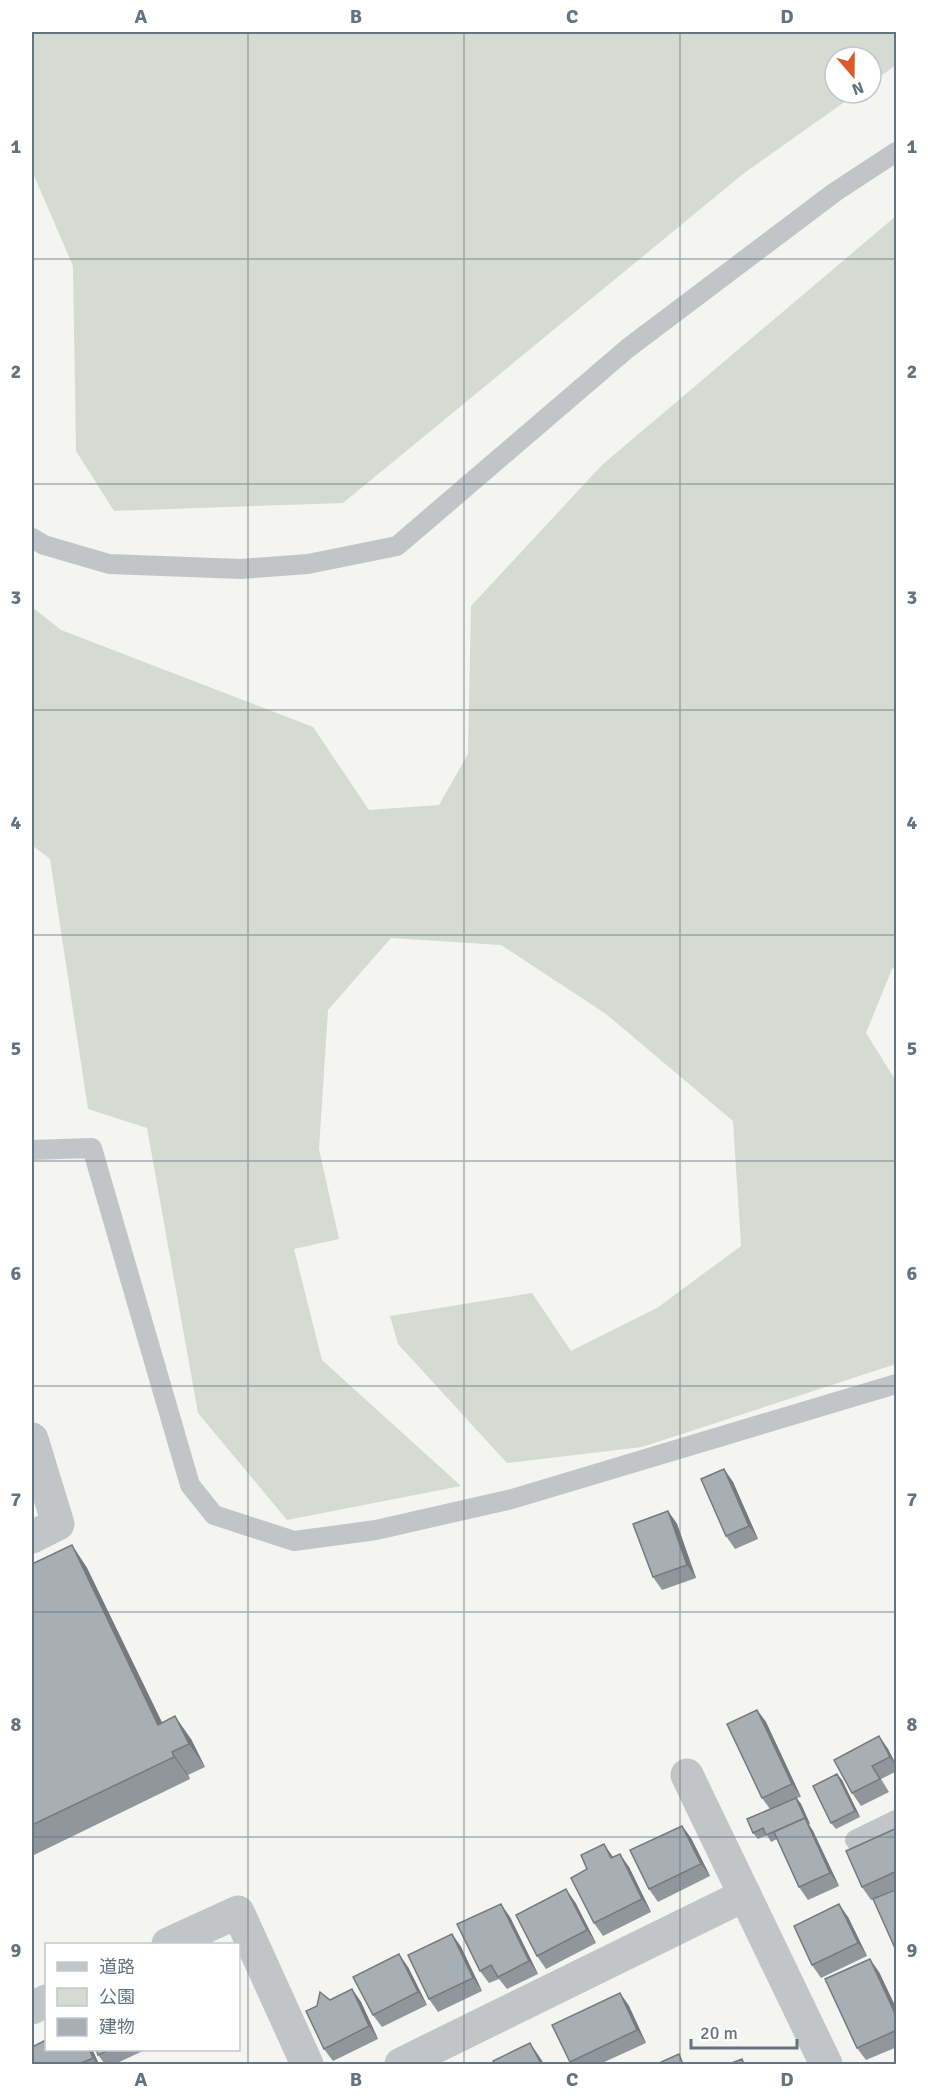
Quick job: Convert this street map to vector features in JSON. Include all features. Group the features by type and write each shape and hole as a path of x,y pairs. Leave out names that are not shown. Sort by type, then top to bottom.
{"street":[{"path":"32,1439 58,1524 32,1537"},
{"path":"687,1775 826,2064"},
{"path":"418,2061 745,1895"},
{"path":"170,1943 238,1912 307,2064"}],"lane":[{"path":"32,538 44,545 109,564 241,569 308,564 397,546 628,348 835,192 897,152"},
{"path":"32,1150 92,1148 190,1485 214,1515 294,1541 376,1530 512,1499 897,1384"},
{"path":"855,1840 897,1820"}],"green space":[{"path":"32,32 896,32 896,65 883,74 883,45 823,45 823,105 840,105 743,174 343,503 114,511 76,451 73,266 32,171"},
{"path":"896,216 896,967 892,969 866,1033 896,1081 896,1364 642,1447 507,1463 398,1344 390,1316 532,1293 571,1351 657,1308 741,1246 733,1121 606,1014 501,945 391,938 328,1010 319,1149 339,1239 294,1249 322,1360 461,1486 287,1520 198,1413 147,1128 88,1109 50,859 32,845 32,607 61,630 313,727 369,810 439,805 468,754 471,606 602,465"}],"building":[{"path":"724,1469 749,1526 726,1536 701,1479"},
{"path":"668,1511 687,1565 653,1577 633,1524"},
{"path":"72,1545 158,1725 175,1716 189,1744 172,1752 174,1757 32,1825 32,1564"},
{"path":"757,1710 792,1784 762,1798 727,1724"},
{"path":"879,1736 890,1757 872,1766 880,1779 852,1793 834,1760"},
{"path":"837,1774 855,1811 831,1823 813,1786"},
{"path":"796,1798 805,1818 766,1835 763,1828 753,1833 747,1819"},
{"path":"805,1818 830,1873 799,1887 774,1832"},
{"path":"682,1826 701,1864 649,1889 630,1850"},
{"path":"897,1828 897,1871 862,1887 846,1851"},
{"path":"604,1844 611,1858 620,1854 642,1899 594,1923 571,1878 587,1869 581,1855"},
{"path":"566,1889 587,1930 537,1956 516,1915"},
{"path":"897,1889 897,1948 895,1948 873,1899"},
{"path":"501,1904 529,1961 498,1977 491,1965 480,1971 457,1924"},
{"path":"839,1904 858,1943 812,1965 794,1926"},
{"path":"452,1934 473,1978 429,1999 408,1955"},
{"path":"399,1954 418,1992 373,2015 353,1977"},
{"path":"870,1959 897,2018 897,2030 857,2048 825,1979"},
{"path":"352,1989 369,2026 324,2049 306,2011 317,2006 320,1992 330,2000"},
{"path":"620,1993 637,2030 570,2062 552,2025"},
{"path":"45,2040 45,2051 90,2051 93,2058 79,2064 32,2064 32,2047"},
{"path":"530,2043 541,2064 495,2064 493,2061"},
{"path":"679,2054 683,2064 657,2064"},
{"path":"742,2059 744,2064 729,2064"}]}
